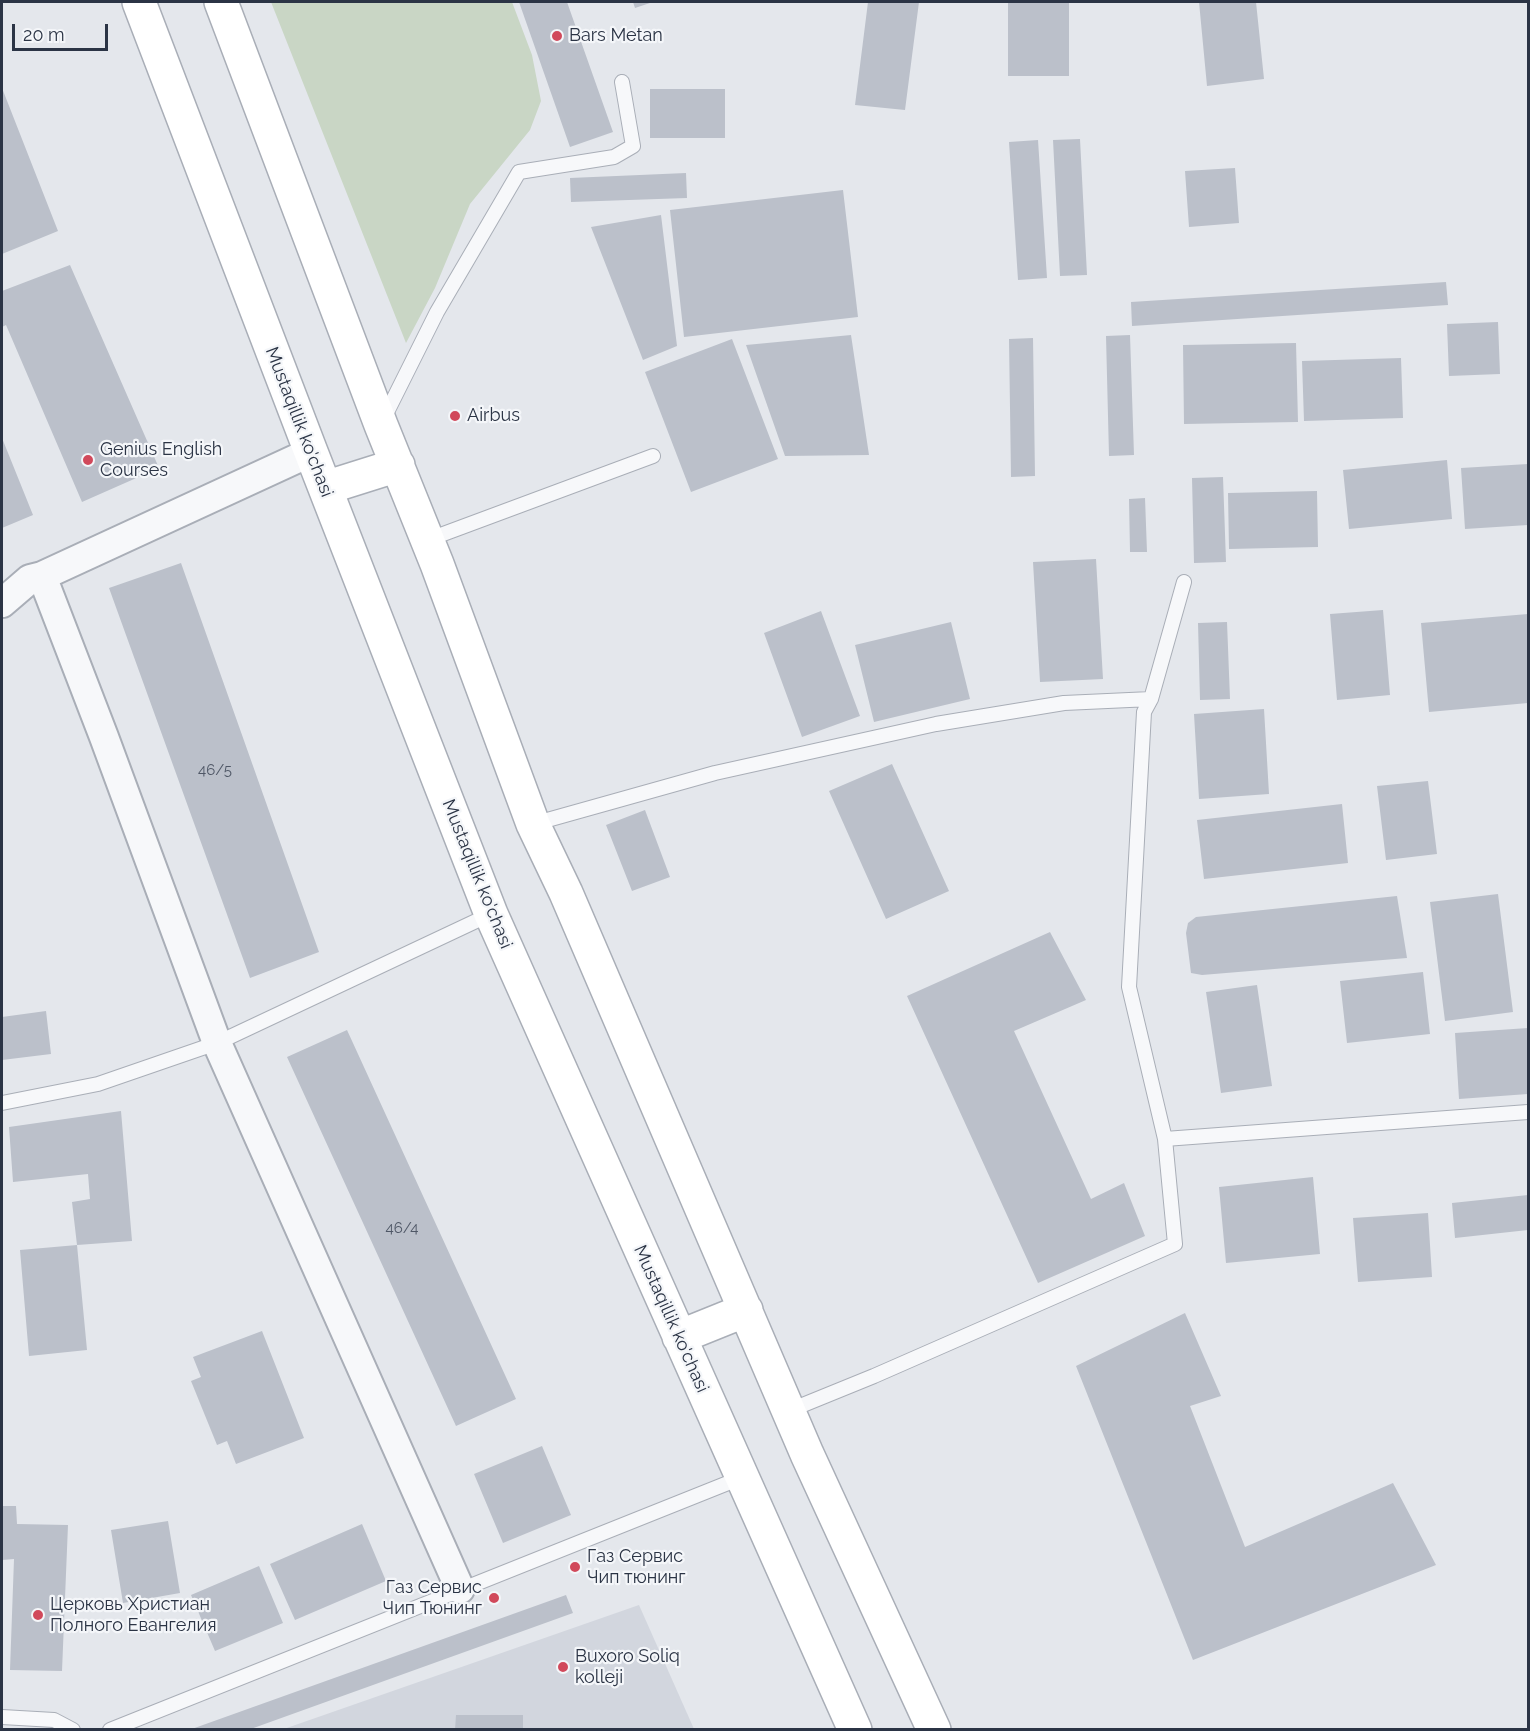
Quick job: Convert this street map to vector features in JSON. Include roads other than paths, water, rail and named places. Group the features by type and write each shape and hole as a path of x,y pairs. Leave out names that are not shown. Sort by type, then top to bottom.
{"main road":[{"name":"Mustaqillik ko'chasi","path":"139,2 491,914 855,1730"},
{"path":"221,2 533,824 566,893 788,1411 934,1730"},
{"path":"325,488 398,465"},
{"path":"679,1337 746,1311"}],"street":[{"path":"2,603 30,579 42,576 311,452"},
{"path":"42,576 217,1043 460,1589"}],"lane":[{"path":"381,425 437,312 519,172 614,157 633,146 622,82"},
{"path":"427,540 652,456"},
{"path":"788,1411 874,1376 1175,1244 1166,1139 1130,987 1144,712 1150,699 1184,582"},
{"path":"533,824 716,773 936,724 1064,703 1150,699"},
{"path":"2,1103 98,1084 217,1043 491,914"},
{"path":"1166,1139 1528,1112"},
{"path":"110,1730 743,1477"},
{"path":"2,1717 54,1720 73,1730"}],"place":[{"name":"Bars Metan","path":"557,36"},
{"name":"Airbus","path":"455,416"},
{"name":"Genius English Courses","path":"88,460"},
{"name":"Газ Сервис Чип тюнинг","path":"575,1567"},
{"name":"Газ Сервис Чип Тюнинг","path":"494,1598"},
{"name":"Церковь Христиан Полного Евангелия","path":"38,1615"},
{"name":"Buxoro Soliq kolleji","path":"563,1667"}]}
